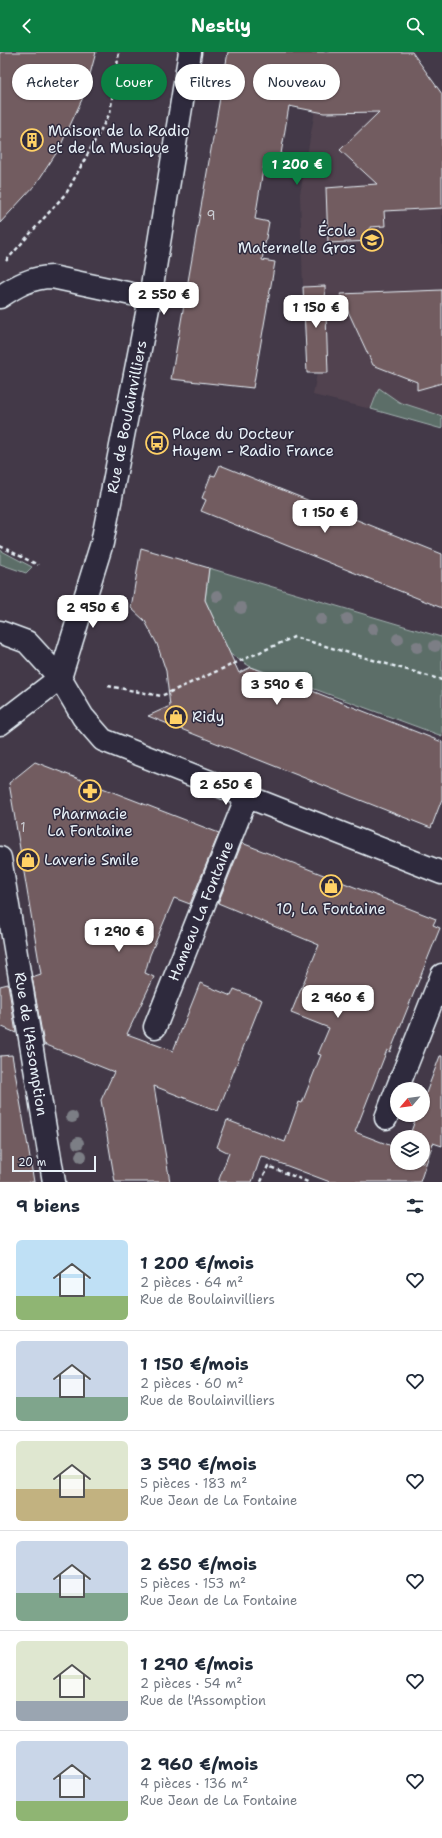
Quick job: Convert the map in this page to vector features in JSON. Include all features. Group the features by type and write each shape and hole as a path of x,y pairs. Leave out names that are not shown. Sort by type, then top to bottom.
{"street":[{"name":"Rue de Boulainvilliers","path":"60,678 102,543 150,298 190,52"},
{"path":"0,297 21,284 40,277 52,278 150,298"},
{"path":"0,632 27,642 60,678 83,717 103,740 442,873"},
{"path":"0,724 60,678"},
{"name":"Hameau La Fontaine","path":"155,1027 247,796"},
{"name":"Rue de l'Assomption","path":"0,858 54,1182"},
{"path":"400,1082 442,975"},
{"path":"386,1118 390,1107"}],"path":[{"path":"4,263 66,192 110,113 118,52"},
{"path":"0,546 38,565"},
{"path":"108,686 161,696 294,637 442,680"},
{"path":"261,1182 268,1166 308,1182"}],"shaded area":[{"name":"École Maternelle Gros","path":"315,111 324,113 387,112 442,134 442,416 399,402 379,389 371,409 313,395 317,373 303,287 300,194"}],"green space":[{"path":"379,388 399,402 442,416 442,429 371,409"},
{"path":"0,550 32,567 26,573 0,564"},
{"path":"209,568 441,637 442,634 442,736 251,667 230,654 205,600"}],"building":[{"name":"Maison de la Radio et de la Musique","path":"0,52 96,52 93,64 12,64 12,100 82,100 59,149 36,184 0,223"},
{"path":"228,52 412,52 442,94 442,208 384,211 385,226 370,227 371,241 328,243 326,188 377,184 340,150 379,112 324,113 289,106 280,160 265,157 255,219 269,222 262,260 275,262 253,388 171,379 220,100 245,100 245,64 226,64"},
{"path":"325,286 328,373 307,373 303,287"},
{"path":"442,290 442,383 417,390 417,382 373,365 340,294"},
{"path":"220,465 442,554 442,608 201,511 206,500 202,498 211,475 215,476"},
{"path":"141,548 209,568 205,600 239,673 251,667 442,742 442,799 431,828 148,716 170,706 166,671 157,644 145,621 131,608"},
{"path":"35,762 219,833 190,904 174,898 150,955 145,973 154,977 127,1034 173,1051 200,983 231,996 234,989 262,1000 218,1111 154,1086 170,1182 115,1182 101,1100 114,1072 44,1044 32,977 41,974 9,783"},
{"path":"242,843 436,919 433,925 440,928 390,1052 387,1050 355,1132 390,1145 390,1170 424,1170 420,1182 330,1182 261,1156 252,1182 218,1182 229,1153 217,1147 227,1120 285,1142 299,1102 302,1103 321,1055 318,1054 329,1028 291,1013 319,945 218,903"},
{"path":"8,984 16,1033 0,1026 0,986"},
{"path":"12,1055 34,1182 0,1182 0,1056"},
{"path":"440,1056 442,1056 442,1146 433,1143 430,1152 430,1130 412,1130 414,1122 430,1122 430,1082"}],"place":[{"name":"Maison de la Radio et de la Musique","path":"32,140"},
{"name":"École Maternelle Gros","path":"372,240"},
{"name":"Place du Docteur Hayem - Radio France","path":"157,443"},
{"name":"Ridy","path":"176,717"},
{"name":"Pharmacie La Fontaine","path":"90,791"},
{"name":"Laverie Smile","path":"28,860"},
{"name":"10, La Fontaine","path":"331,886"}]}
